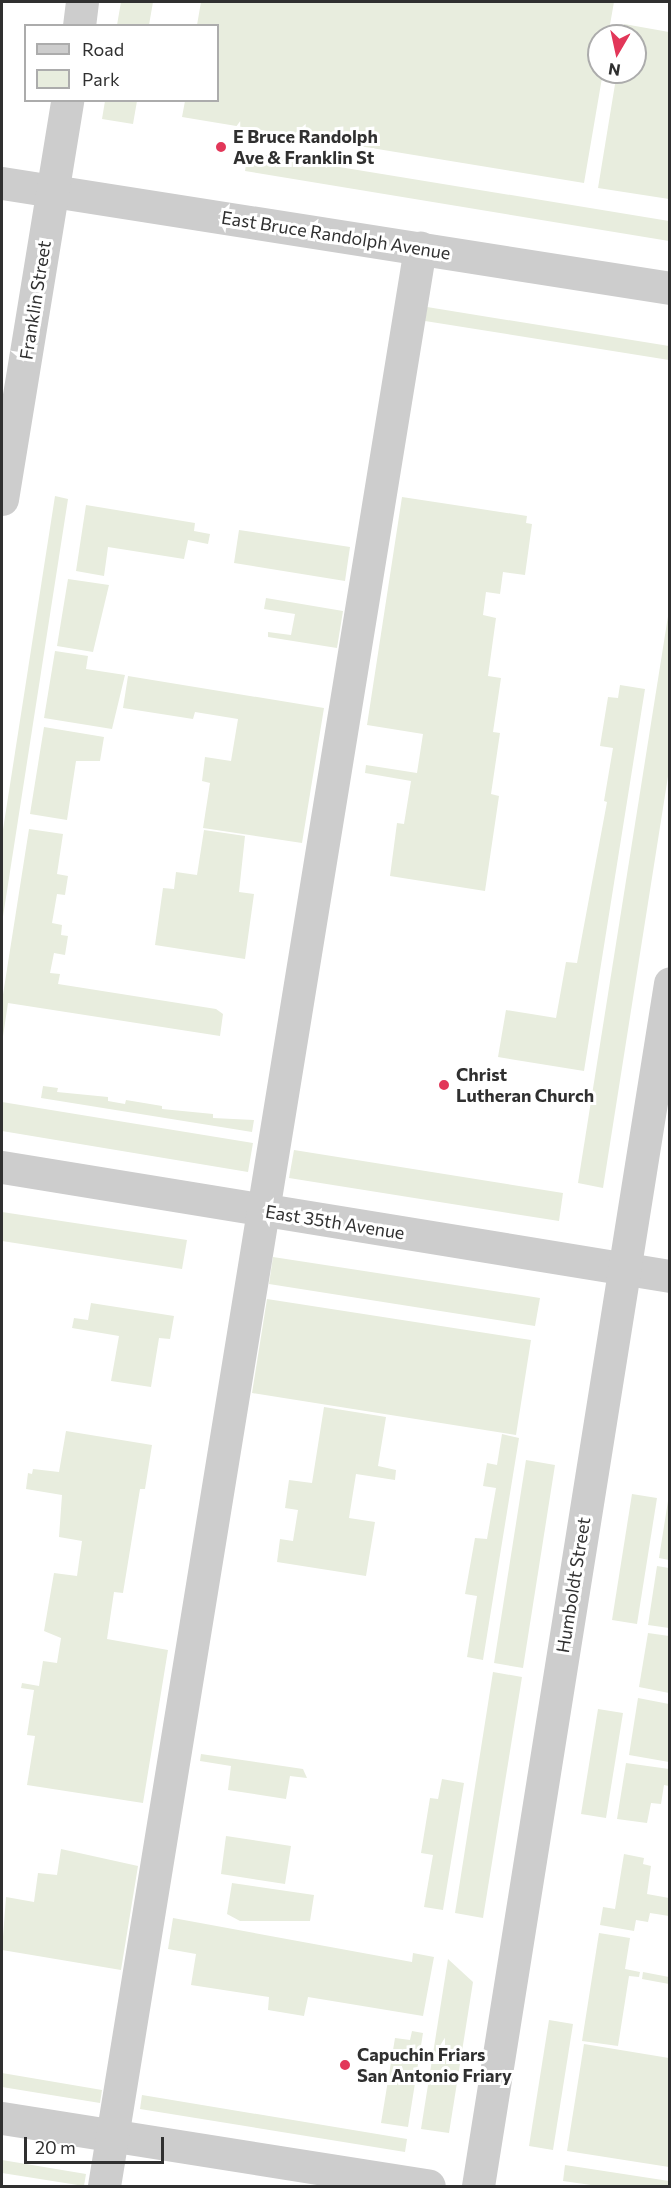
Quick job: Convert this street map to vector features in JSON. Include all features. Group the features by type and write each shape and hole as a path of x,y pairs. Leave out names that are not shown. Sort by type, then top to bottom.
{"street":[{"path":"79,24 82,2"},
{"name":"Franklin Street","path":"2,499 67,102"},
{"name":"East Bruce Randolph Avenue","path":"2,183 669,288"},
{"path":"104,2187 420,248"},
{"name":"Humboldt Street","path":"478,2187 669,983"},
{"name":"East 35th Avenue","path":"2,1167 669,1276"},
{"path":"2,2118 429,2187"}],"green space":[{"path":"121,2 153,2 149,24 117,24"},
{"path":"201,2 614,2 610,24 587,24 587,84 601,84 584,183 182,117 185,102 219,102 219,24 197,24"},
{"path":"647,28 669,32 669,199 598,188 615,84 647,84"},
{"path":"105,102 137,102 133,124 102,119"},
{"path":"248,152 669,221 669,241 245,171"},
{"path":"427,307 669,346 669,360 425,321"},
{"path":"55,496 68,499 2,923 2,836"},
{"path":"402,497 527,516 526,523 532,524 525,575 503,572 500,594 486,592 483,615 496,618 488,676 501,678 493,732 500,733 491,794 499,796 485,891 390,876 397,823 404,824 411,781 365,773 366,765 417,773 423,734 367,725"},
{"path":"86,505 195,523 194,531 210,534 208,544 188,540 184,559 108,547 104,576 76,571"},
{"path":"239,530 350,547 345,581 234,563"},
{"path":"68,579 109,585 93,652 57,646"},
{"path":"266,598 343,611 337,648 268,637 268,632 291,635 295,614 264,609"},
{"path":"669,610 669,770 603,1188 578,1183"},
{"path":"55,651 88,656 86,669 125,675 112,729 44,718"},
{"path":"128,676 324,708 302,843 203,828 210,783 202,781 205,757 231,761 238,719 195,712 193,719 123,708"},
{"path":"620,685 645,689 584,1071 498,1057 506,1010 556,1018 566,962 577,963 607,802 604,801 613,748 600,746 608,697 618,698"},
{"path":"44,727 104,737 100,761 76,761 67,820 30,814"},
{"path":"29,829 63,834 57,874 68,876 65,895 57,894 52,923 62,925 61,935 68,936 65,955 54,953 50,973 60,974 58,984 216,1009 223,1014 220,1036 8,1003 2,1043 2,1001"},
{"path":"204,830 245,836 239,892 254,894 245,959 155,945 163,888 174,889 176,872 197,875"},
{"path":"43,1086 58,1088 57,1092 108,1097 108,1101 125,1104 126,1100 162,1106 162,1109 213,1114 213,1118 254,1120 252,1132 41,1098"},
{"path":"2,1102 253,1143 248,1172 2,1131"},
{"path":"294,1150 563,1193 559,1221 289,1178"},
{"path":"2,1212 187,1240 182,1269 2,1241"},
{"path":"273,1257 540,1298 535,1326 269,1284"},
{"path":"267,1299 531,1340 516,1435 252,1393"},
{"path":"91,1303 174,1316 170,1339 159,1338 151,1387 111,1381 119,1336 72,1328 74,1318 88,1320"},
{"path":"324,1407 386,1417 378,1466 396,1470 395,1480 356,1474 349,1518 375,1522 366,1576 277,1562 280,1539 293,1541 298,1510 285,1508 289,1480 312,1483"},
{"path":"66,1431 152,1445 145,1489 140,1489 123,1593 114,1592 107,1639 168,1650 143,1803 27,1785 35,1736 27,1735 34,1690 21,1688 22,1683 39,1686 43,1661 57,1663 61,1638 44,1631 54,1573 77,1576 82,1541 59,1537 62,1495 26,1489 28,1473 32,1474 33,1469 59,1472"},
{"path":"502,1434 519,1438 483,1660 467,1657 477,1596 465,1594 475,1538 487,1539 496,1488 483,1486 487,1463 497,1465"},
{"path":"526,1460 555,1465 523,1668 494,1663"},
{"path":"632,1494 657,1498 637,1624 612,1620"},
{"path":"668,1501 670,1501 669,1560 659,1558"},
{"path":"657,1566 669,1568 669,1628 648,1625"},
{"path":"648,1633 669,1636 669,1693 639,1687"},
{"path":"493,1672 522,1677 483,1918 455,1913"},
{"path":"638,1698 669,1704 669,1762 629,1755"},
{"path":"598,1709 623,1713 606,1818 581,1814"},
{"path":"201,1754 303,1769 307,1778 290,1776 286,1799 228,1790 231,1766 200,1761"},
{"path":"626,1763 669,1769 669,1786 664,1785 661,1804 651,1803 647,1823 617,1819"},
{"path":"442,1779 464,1783 443,1910 424,1907 433,1855 421,1853 430,1798 438,1799"},
{"path":"226,1836 291,1846 285,1884 221,1874"},
{"path":"61,1849 138,1866 121,1970 2,1950 6,1897 34,1902 38,1873 57,1875"},
{"path":"624,1854 644,1858 643,1864 651,1866 647,1894 669,1898 669,1916 650,1913 648,1922 636,1920 634,1931 600,1925 603,1907 615,1909"},
{"path":"232,1883 314,1895 310,1921 240,1921 227,1914"},
{"path":"173,1918 412,1962 413,1953 434,1957 423,2016 308,1997 304,2016 268,2010 269,1997 191,1985 196,1954 168,1949"},
{"path":"599,1933 630,1938 625,1969 640,1972 639,1977 629,1976 618,2046 582,2041"},
{"path":"448,1959 473,1982 449,2133 421,2129"},
{"path":"643,1972 669,1977 669,1984 642,1979"},
{"path":"549,2020 573,2024 553,2150 529,2146"},
{"path":"412,2031 423,2033 408,2127 381,2123 395,2038 410,2040"},
{"path":"584,2044 669,2058 669,2167 567,2151"},
{"path":"2,2073 102,2090 100,2103 2,2087"},
{"path":"142,2095 407,2139 405,2152 140,2109"},
{"path":"2,2160 86,2174 84,2186 2,2173"},
{"path":"565,2165 669,2181 669,2186 598,2186 563,2181"}],"place":[{"name":"E Bruce Randolph Ave & Franklin St","path":"221,147"},
{"name":"Christ Lutheran Church","path":"444,1085"},
{"name":"Capuchin Friars San Antonio Friary","path":"345,2065"}]}
